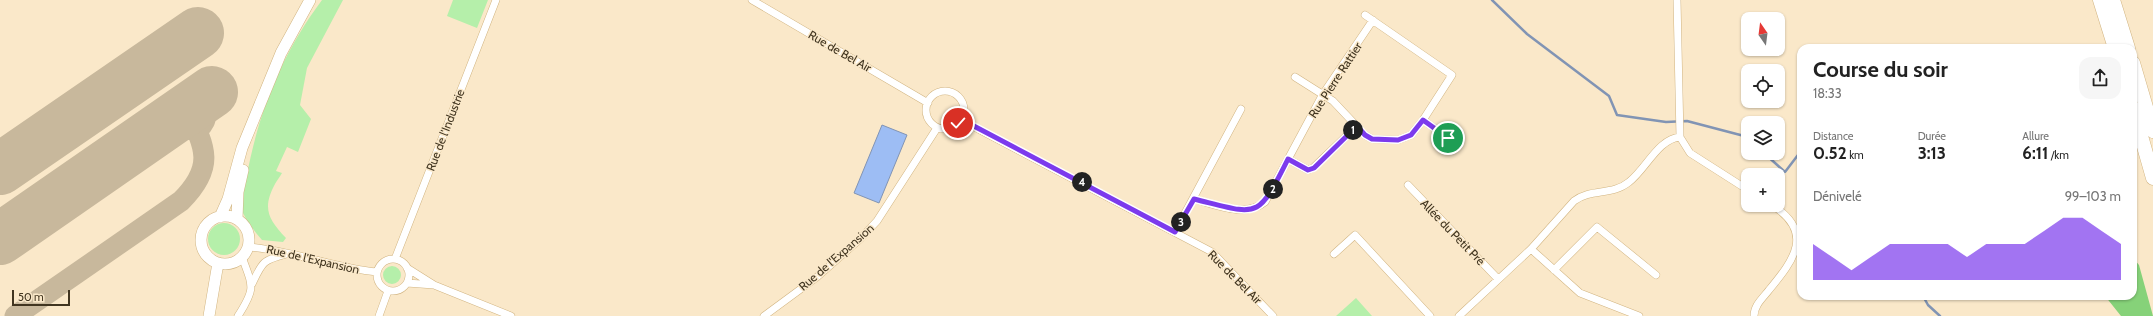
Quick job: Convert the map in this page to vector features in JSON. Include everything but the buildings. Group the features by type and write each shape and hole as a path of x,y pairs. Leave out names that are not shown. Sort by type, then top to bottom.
{"highway":[{"path":"2100,0 2114,44"},
{"path":"2114,0 2127,44"},
{"path":"2137,77 2153,131"},
{"path":"2137,122 2153,178"}],"main road":[{"path":"300,22 310,0"},
{"path":"220,217 228,200 242,148 281,53 300,22 316,0"},
{"path":"237,219 220,217 210,221 205,227 201,241 206,255 218,263 235,262 242,257 248,247 248,232 237,219 238,192 251,128"},
{"path":"209,316 218,263"}],"street":[{"name":"Rue de l'Industrie","path":"395,259 496,0"},
{"name":"Rue de Bel Air","path":"752,0 928,103"},
{"path":"1677,0 1680,137 1690,153 1741,186"},
{"path":"1296,77 1333,101 1365,135 1372,139 1398,140 1411,135 1423,120 1452,75 1365,15"},
{"name":"Rue Pierre Rattier","path":"1194,199 1239,210 1258,207 1270,195 1323,94 1373,20"},
{"path":"942,92 952,93 961,102 963,108 961,120 953,127 946,129 937,128 932,124 926,115 928,103 935,94 942,92"},
{"path":"1175,232 1241,109"},
{"name":"Rue de Bel Air","path":"961,120 1212,252 1273,316"},
{"path":"1423,120 1448,138 1460,142"},
{"path":"1288,159 1308,170 1314,168 1357,126"},
{"name":"Rue de l'Expansion","path":"764,316 817,276 860,239 874,224 896,194 937,128"},
{"path":"1459,316 1531,249 1581,196 1611,192 1620,188 1629,182 1666,141 1680,137"},
{"name":"Allée du Petit Pré","path":"1408,185 1498,280"},
{"path":"1754,316 1757,305 1792,260 1796,249 1796,231 1783,212"},
{"path":"1554,270 1597,227 1656,275"},
{"path":"1334,254 1356,235 1430,316"},
{"name":"Rue de l'Expansion","path":"248,247 288,253 356,270 377,272"},
{"path":"1531,249 1580,293 1639,316"},
{"path":"238,316 251,294 252,284 262,263 273,257 288,253"},
{"path":"242,257 252,284"},
{"path":"407,268 409,272 407,283 399,290 388,291 380,286 377,272 382,264 395,259 434,285 511,316"},
{"path":"407,283 434,285"},
{"path":"379,316 388,291"}],"green space":[{"path":"322,0 343,0 307,68 300,105 311,119 298,152 287,147 276,171 282,173 271,192 269,200 268,207 271,219 286,238 283,242 262,240 249,224 242,209 242,196 257,131 283,63 307,21"},
{"path":"453,0 488,0 477,28 447,16"},
{"path":"221,223 227,223 236,227 240,239 236,251 227,255 221,255 212,251 208,242 208,236 212,227"},
{"path":"2137,263 2139,265 2153,316 2121,316 2108,300 2137,300"},
{"path":"392,266 398,269 401,275 398,281 392,284 386,281 383,275 386,269"},
{"path":"1356,298 1372,316 1336,316"}],"water":[{"path":"882,125 907,135 879,203 854,193"}],"waterway":[{"path":"1492,0 1527,34 1609,96 1617,115 1666,122 1687,121 1741,135"},
{"path":"1772,160 1785,172 1797,156"},
{"path":"1925,300 1928,305 1940,316"}],"taxiway":[{"path":"163,126 168,125 191,130 200,127 205,120 206,110 204,103 198,102"},
{"path":"15,316 181,201 192,189 199,178 203,167 204,157 199,135 187,110"}],"runway":[{"path":"0,169 198,33"},
{"path":"0,239 212,92"}],"route":[{"path":"958,123 961,120 970,124 1175,232 1194,199 1239,210 1248,210 1258,207 1265,202 1270,195 1288,159 1308,170 1314,168 1357,126 1365,135 1372,139 1398,140 1411,135 1423,120 1448,138"}]}
